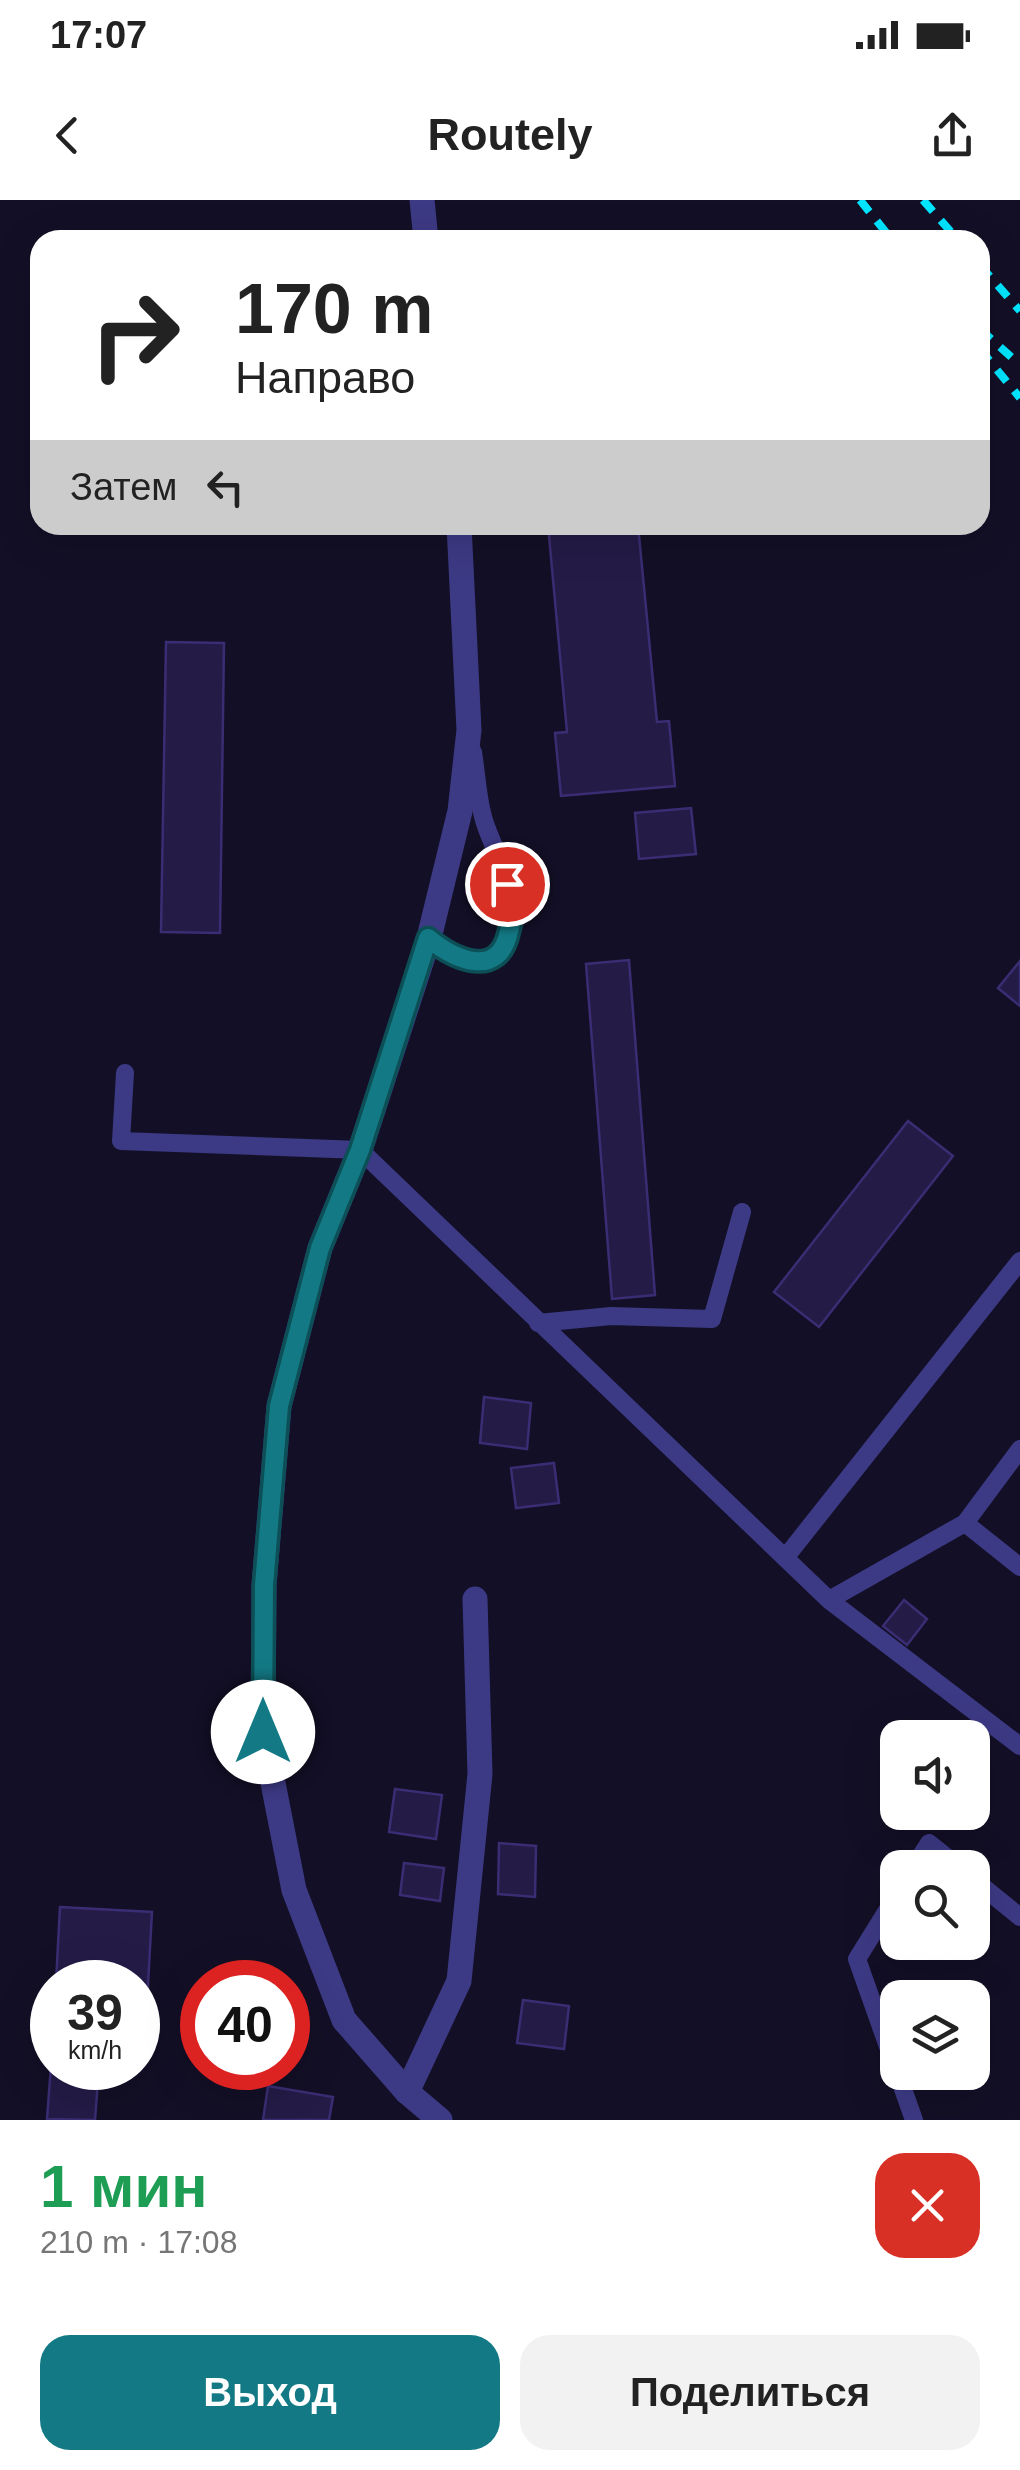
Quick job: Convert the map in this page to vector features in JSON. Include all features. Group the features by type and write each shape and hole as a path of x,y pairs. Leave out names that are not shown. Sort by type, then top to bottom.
{"street":[{"path":"422,200 425,230"},
{"path":"440,2120 406,2092 344,2020 294,1890 263,1732 264,1585 279,1406 320,1248 360,1150 428,938 460,811 470,730 459,535"},
{"path":"406,2092 458,1981 480,1774 476,1600"}],"lane":[{"path":"428,938 445,952 482,962 499,954 508,938 513,910 486,826 470,730"},
{"path":"125,1072 121,1141 360,1150 829,1600 1020,1746"},
{"path":"538,1324 611,1316 712,1320 742,1212"},
{"path":"785,1558 1020,1262"},
{"path":"829,1600 965,1524 1020,1449"},
{"path":"965,1524 1020,1567"},
{"path":"990,1893 1020,1917"},
{"path":"880,1922 857,1959 914,2120"}],"building":[{"path":"549,535 639,535 657,722 669,721 675,786 561,796 555,733 567,732"},
{"path":"166,642 224,643 220,933 161,932"},
{"path":"691,808 696,854 639,859 635,813"},
{"path":"629,960 655,1295 612,1299 586,964"},
{"path":"1020,961 1020,1006 998,988"},
{"path":"908,1121 953,1156 819,1327 774,1292"},
{"path":"484,1397 531,1403 527,1449 480,1443"},
{"path":"554,1463 559,1503 516,1508 511,1468"},
{"path":"904,1600 927,1619 907,1645 883,1626"},
{"path":"395,1789 442,1795 436,1839 389,1832"},
{"path":"499,1843 536,1846 535,1897 498,1894"},
{"path":"404,1863 444,1868 440,1901 400,1895"},
{"path":"60,1907 152,1912 149,1960 57,1960"},
{"path":"523,2000 569,2006 564,2049 517,2043"},
{"path":"49,2090 97,2090 95,2120 47,2119"},
{"path":"267,2090 333,2097 329,2120 263,2120"}],"railway":[{"path":"860,200 884,230"},
{"path":"923,200 949,230"},
{"path":"990,276 1020,311"},
{"path":"990,338 1020,365"},
{"path":"990,361 1020,398"}],"route":[{"path":"263,1732 264,1585 279,1406 320,1248 360,1150 428,938 445,952 465,960 482,962 499,954 508,938 513,910 507,884"}]}
